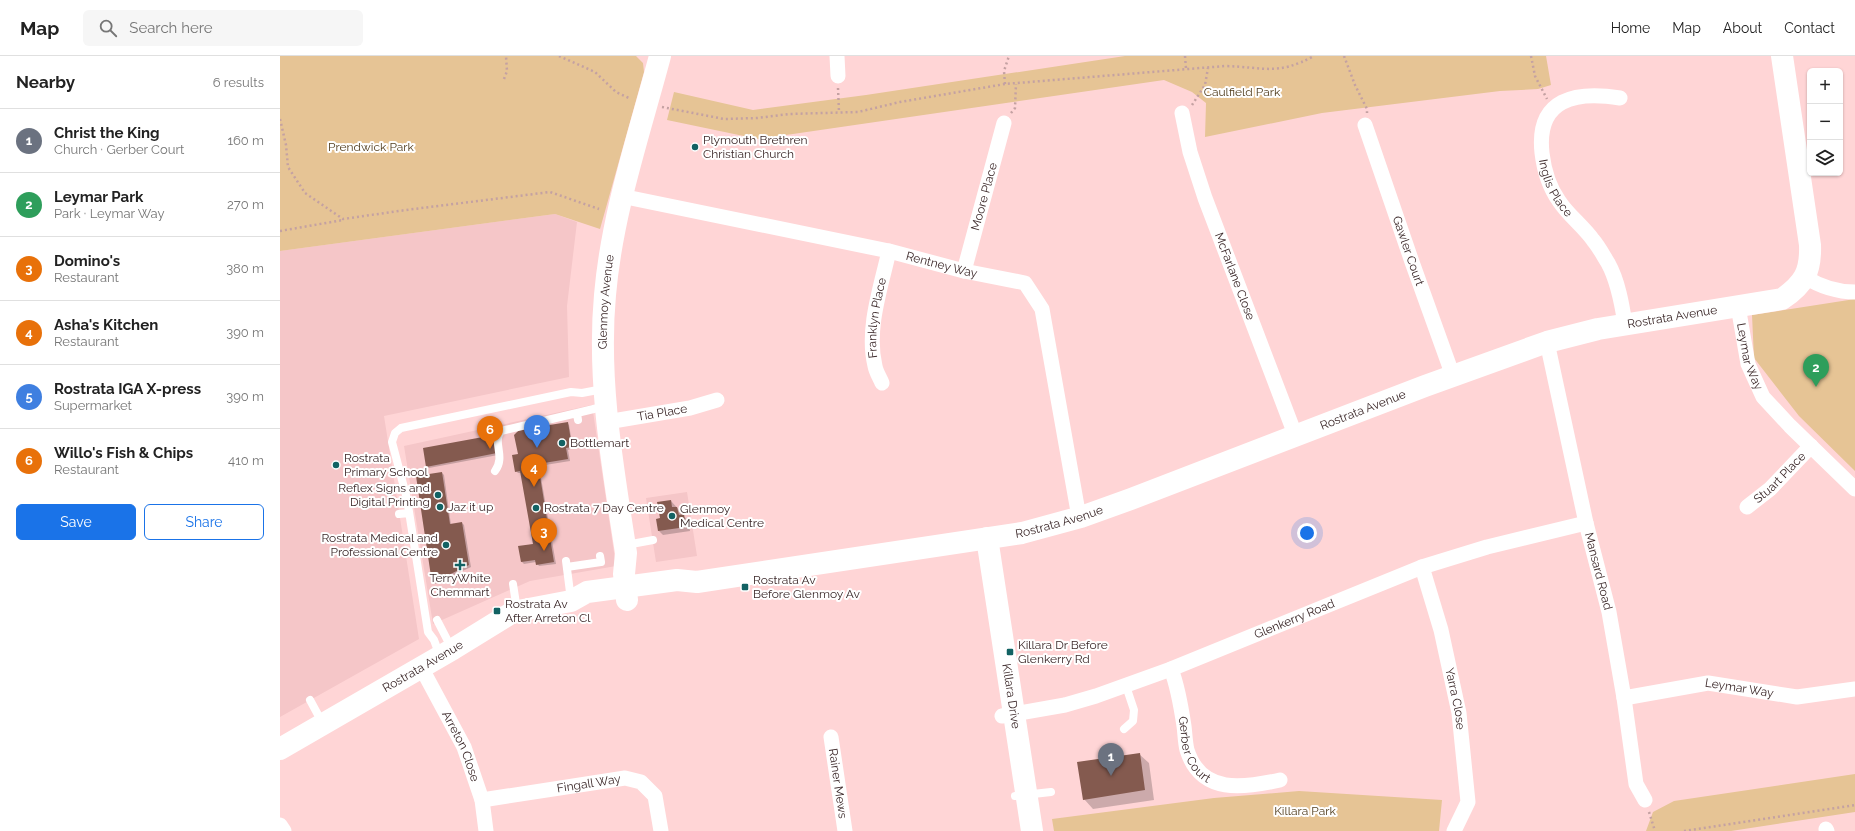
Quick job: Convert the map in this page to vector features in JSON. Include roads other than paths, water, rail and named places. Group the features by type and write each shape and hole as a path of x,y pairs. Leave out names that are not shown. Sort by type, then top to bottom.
{"street":[{"name":"Glenmoy Avenue","path":"632,592 606,406 602,340 605,295 611,248 621,196 660,56"},
{"path":"837,56 838,76"},
{"name":"Rostrata Avenue","path":"280,749 517,611 571,600 586,592 632,592 677,580 697,582 1022,533 1081,517 1296,437 1453,376 1547,342 1574,334 1625,324 1782,299 1797,289 1805,277 1810,261 1810,245 1782,56"},
{"name":"Inglis Place","path":"1620,98 1584,95 1568,99 1555,108 1548,116 1542,127 1541,137 1543,163 1549,184 1559,202 1593,239 1608,264 1623,305 1625,324"},
{"name":"McFarlane Close","path":"1182,113 1190,152 1205,198 1296,437"},
{"name":"Moore Place","path":"964,271 1004,123"},
{"name":"Gawler Court","path":"1366,125 1412,262 1453,376"},
{"name":"Rentney Way","path":"621,196 889,251 964,271 1025,283 1042,309 1077,506 1081,517"},
{"name":"Franklyn Place","path":"882,383 875,366 873,343 874,324 889,251"},
{"path":"1805,277 1817,284 1840,292 1855,292"},
{"name":"Leymar Way","path":"1738,306 1748,364 1764,397 1855,489"},
{"name":"Mansard Road","path":"1547,342 1586,522 1609,612 1624,698 1636,784 1645,800"},
{"name":"Tia Place","path":"606,406 690,408 717,400"},
{"name":"Stuart Place","path":"1747,507 1770,489 1812,446"},
{"name":"Glenkerry Road","path":"1008,715 1065,705 1126,686 1422,567 1487,547 1586,522"},
{"name":"Killara Drive","path":"981,539 1020,796 1020,831"},
{"name":"Yarra Close","path":"1422,567 1441,630 1459,713 1468,802 1454,831"},
{"name":"Arreton Close","path":"421,667 464,747 482,800 486,831"},
{"name":"Gerber Court","path":"1171,669 1179,696 1187,750 1196,769 1212,782 1230,786 1253,786 1280,780"},
{"name":"Leymar Way","path":"1624,698 1708,683 1797,698 1855,689"},
{"name":"Rainer Mews","path":"831,737 845,831"},
{"name":"Fingall Way","path":"482,800 625,778 641,782 655,796 661,831"},
{"name":"Killara Drive","path":"1020,796 1032,831"},
{"path":"280,825 284,831"}],"lane":[{"path":"447,653 428,632 409,513 392,442 395,433 398,430 571,392 582,393 606,406"},
{"path":"495,471 500,465 497,439 502,431 578,416 606,406"},
{"path":"399,514 409,513"},
{"path":"626,549 652,540"},
{"path":"571,600 566,564 601,562 600,556"},
{"path":"513,584 517,611"},
{"path":"438,620 447,653"},
{"path":"1124,729 1133,722 1134,710 1126,686"},
{"path":"310,700 323,724"},
{"path":"1020,796 1051,792"}],"place":[{"name":"Plymouth Brethren Christian Church","path":"695,147"},
{"name":"Leymar Park","path":"1816,387"},
{"name":"Bottlemart","path":"562,443"},
{"name":"Rostrata IGA X-press","path":"537,448"},
{"name":"Willo's Fish & Chips","path":"490,449"},
{"name":"Rostrata Primary School","path":"336,465"},
{"name":"Asha's Kitchen","path":"534,487"},
{"name":"Reflex Signs and Digital Printing","path":"438,495"},
{"name":"Jaz it up","path":"440,507"},
{"name":"Rostrata 7 Day Centre","path":"536,508"},
{"name":"Glenmoy Medical Centre","path":"672,516"},
{"name":"Rostrata Medical and Professional Centre","path":"446,545"},
{"name":"Domino's","path":"544,551"},
{"name":"TerryWhite Chemmart","path":"460,565"},
{"name":"Rostrata Av Before Glenmoy Av","path":"745,587"},
{"name":"Rostrata Av After Arreton Cl","path":"497,611"},
{"name":"Killara Dr Before Glenkerry Rd","path":"1010,652"},
{"name":"Christ the King","path":"1111,776"}],"park label":[{"name":"Caulfield Park","path":"1242,92"},
{"name":"Prendwick Park","path":"371,147"},
{"name":"Killara Park","path":"1305,811"}]}
